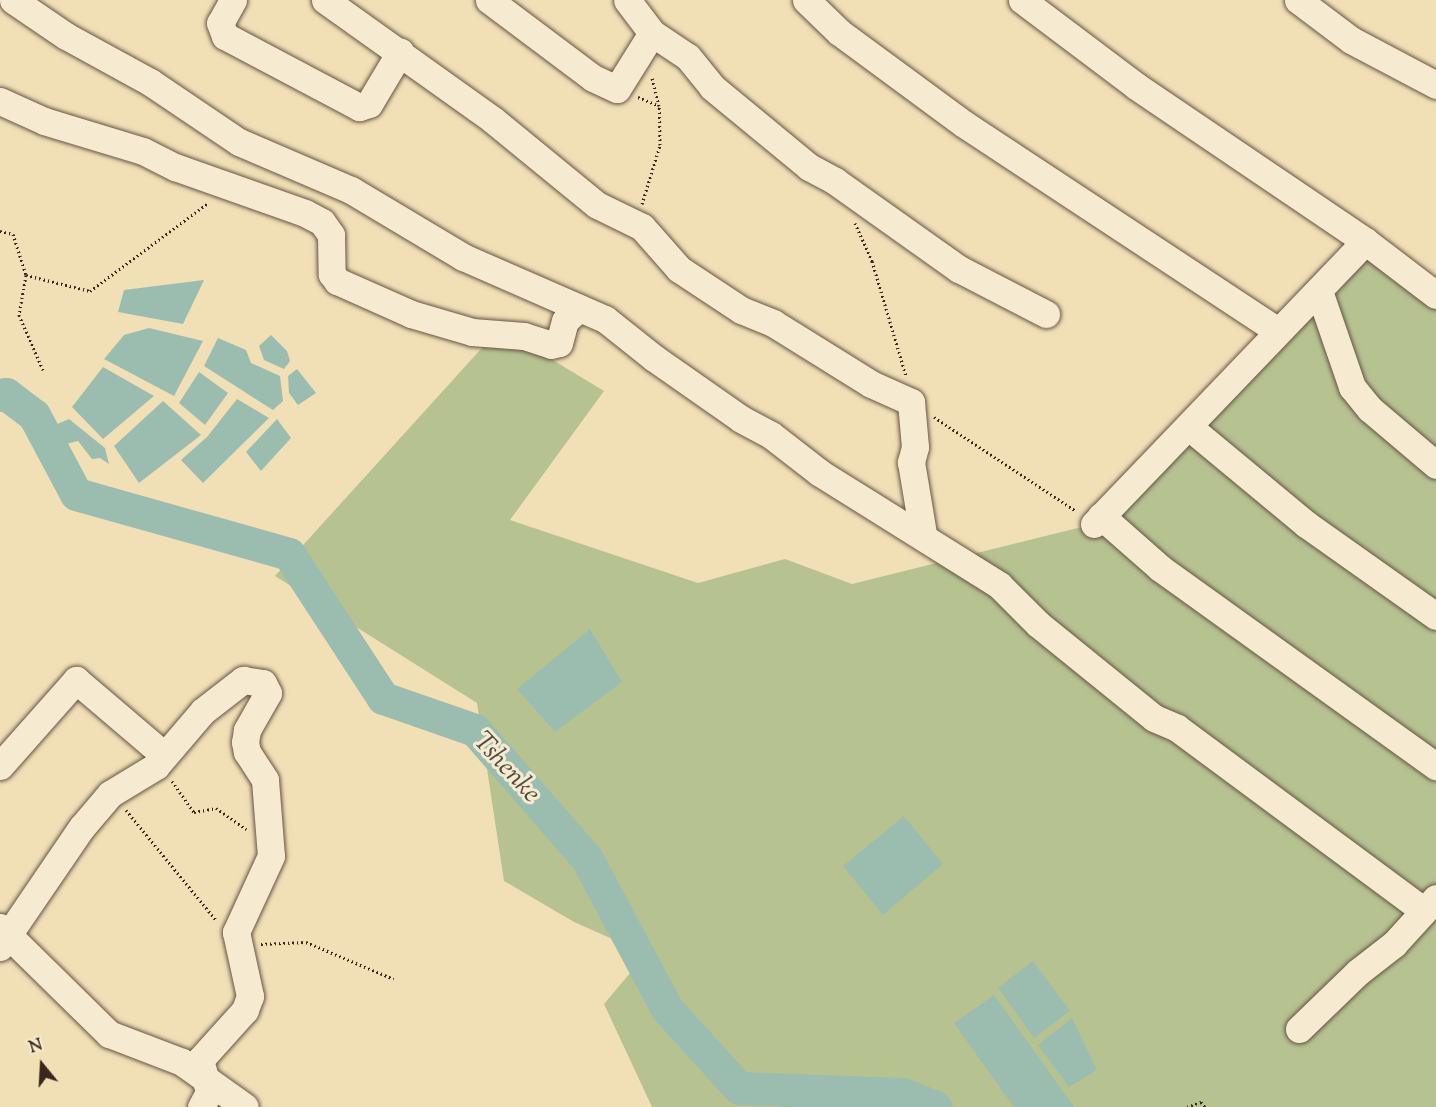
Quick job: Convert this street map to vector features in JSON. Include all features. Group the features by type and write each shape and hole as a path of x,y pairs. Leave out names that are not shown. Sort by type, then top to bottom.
{"street":[{"path":"13,0 66,36 150,82 239,142 351,190 464,257 540,287 605,319 654,358 741,419 771,435 820,473 923,534 999,585 1038,624 1154,718 1177,728 1230,771 1430,904 1394,944 1299,1029"},
{"path":"232,0 220,23 225,36 359,107 369,104 400,52"},
{"path":"325,0 493,120 597,205 634,222 668,260 698,283 871,384 911,402 915,447 911,462 923,534"},
{"path":"489,0 614,89 652,33"},
{"path":"627,0 652,33 688,57 712,87 809,167 835,181 959,269 1046,314"},
{"path":"806,0 839,32 964,124 1278,331"},
{"path":"1298,0 1351,40 1436,85"},
{"path":"1036,4 1136,86 1365,240 1436,295"},
{"path":"0,101 44,121 143,151 322,222 331,235 332,274 337,281 411,315 472,332 524,336 551,345 560,343 565,321 579,308"},
{"path":"1365,240 1098,520 1160,568 1436,766"},
{"path":"1318,291 1352,387 1370,409 1436,465"},
{"path":"1189,427 1306,524 1436,616"},
{"path":"0,766 10,740 76,680 160,760"},
{"path":"201,1107 209,1092 208,1079 200,1060 245,1010 249,996 237,944 240,922 271,856 265,780 247,753 245,742 247,730 268,693 263,683 243,680 203,711 160,760 110,794 82,827 3,936 109,1034 182,1062 208,1079 245,1107"}],"path":[{"path":"634,222 660,145 659,106 651,67"},
{"path":"26,275 90,291 180,220 232,188"},
{"path":"847,215 855,222 872,261 902,355 911,402 1098,520"},
{"path":"0,231 13,234 26,275 19,315 43,370"},
{"path":"160,760 194,812 216,808 246,829 271,837"},
{"path":"110,794 137,821 237,944 306,942 394,979"},
{"path":"1187,1107 1201,1102 1205,1107"}],"green space":[{"path":"1365,241 1436,295 1436,1107 652,1107 604,1004 646,954 574,922 504,881 477,703 275,576 500,328 604,391 510,520 698,583 785,559 852,584 1094,524"}],"shaded area":[{"path":"204,280 183,324 118,312 124,290"},
{"path":"149,328 203,341 174,396 104,359 124,335"},
{"path":"271,335 287,351 290,361 284,369 264,360 259,346"},
{"path":"218,338 246,350 251,363 280,376 283,401 273,410 204,366"},
{"path":"103,367 154,396 103,439 72,407"},
{"path":"297,369 316,393 298,405 289,393 288,376"},
{"path":"199,372 228,393 205,425 179,403"},
{"path":"237,399 269,418 203,483 181,460 207,437"},
{"path":"163,401 201,435 139,483 114,446"},
{"path":"69,419 105,448 109,464 100,458 92,459 78,441 62,445 55,425"},
{"path":"277,419 291,438 261,471 246,452"},
{"path":"590,629 622,682 555,732 517,689"},
{"path":"904,816 943,864 883,915 843,866"},
{"path":"1033,961 1070,1011 1034,1038 998,988"},
{"path":"994,995 1074,1107 1014,1107 954,1023"},
{"path":"1072,1018 1097,1070 1069,1087 1038,1045"}],"waterway":[{"name":"Tshenke","path":"0,395 6,394 34,415 76,494 289,554 383,698 475,730 587,859 667,1009 739,1088 903,1094 935,1107"}]}
